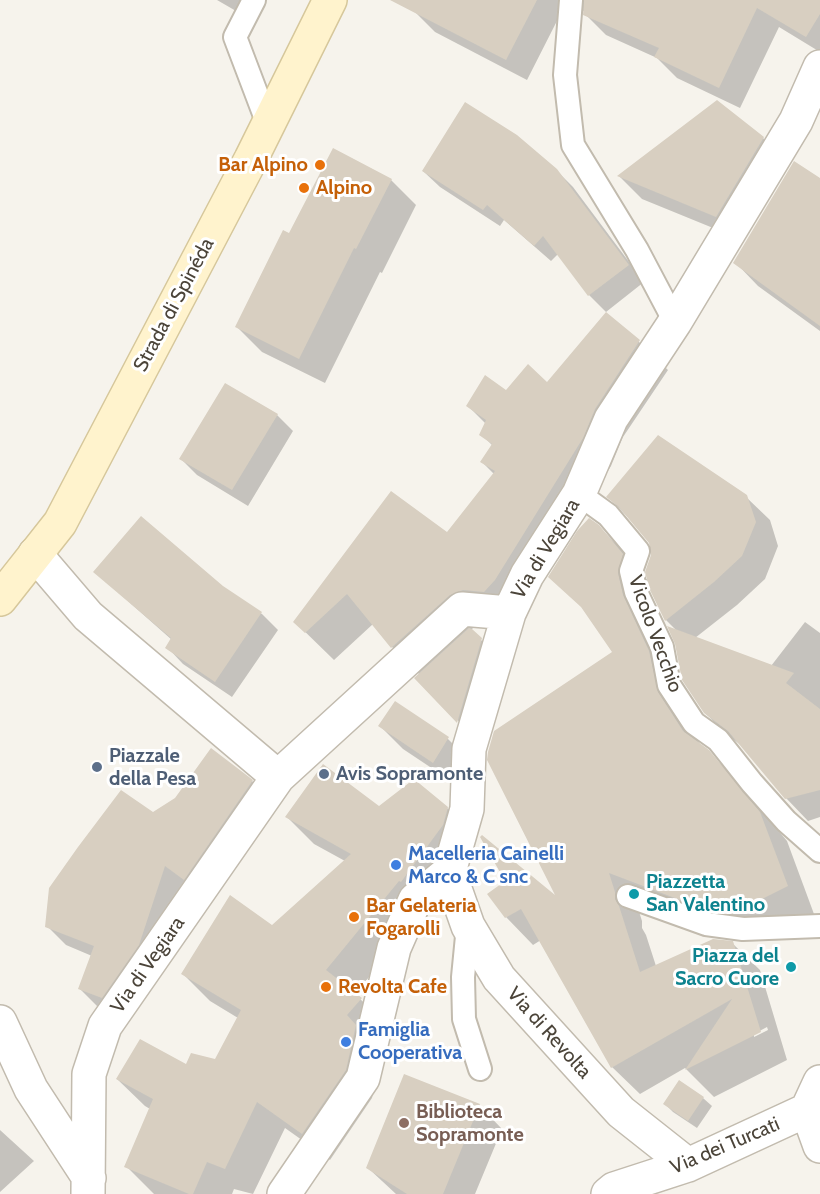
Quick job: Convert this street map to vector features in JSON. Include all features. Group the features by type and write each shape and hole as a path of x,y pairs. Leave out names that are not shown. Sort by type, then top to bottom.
{"main road":[{"name":"Strada di Spinéda","path":"0,599 60,523 330,0"}],"street":[{"name":"Via di Vegiara","path":"93,1189 89,1074 105,1026 278,777 462,609 509,613 527,575 579,494 611,419 808,128 820,67"},
{"path":"35,554 88,616 278,777"},
{"path":"284,1194 363,1078 394,948 415,900 449,872 467,809 469,749 509,613"},
{"name":"Via di Revolta","path":"449,872 468,926 499,978 614,1103 688,1165"},
{"path":"0,1022 31,1089 93,1189"},
{"path":"814,1096 820,1146"},
{"name":"Via dei Turcati","path":"608,1194 614,1189 688,1165 814,1096"}],"lane":[{"path":"254,0 235,36 268,124"},
{"path":"571,0 565,75 573,145 637,250 675,322"},
{"name":"Vicolo Vecchio","path":"579,494 608,515 638,551 631,571 636,592 662,647 669,685 694,723 718,740 786,820 820,851"},
{"path":"627,896 706,924 743,928 820,926"},
{"path":"468,926 463,977 464,1018 480,1069"}],"building":[{"path":"390,0 537,0 506,60"},
{"path":"584,0 820,0 820,14 806,37 757,8 719,88 654,57 659,48 583,15"},
{"path":"717,100 764,137 716,217 617,176"},
{"path":"465,102 517,135 557,169 629,265 588,296 543,236 534,246 487,205 483,210 422,171"},
{"path":"333,148 392,179 356,249 354,248 299,359 235,327 283,230 289,233"},
{"path":"794,161 820,178 820,326 733,263"},
{"path":"606,312 640,340 595,409 583,438 495,580 484,592 463,590 450,595 391,648 347,594 305,633 293,622 391,491 447,532 495,471 480,462 492,444 479,435 486,420 466,406 485,375 506,390 528,364 547,382"},
{"path":"225,383 278,414 232,490 179,459"},
{"path":"658,435 747,495 756,522 742,556 714,582 665,621 649,588 645,572 651,555 649,543 618,506 606,497"},
{"path":"141,516 223,586 262,612 215,682 165,648 171,638 93,572"},
{"path":"589,518 599,525 623,554 618,573 623,595 649,651 658,692 683,731 709,750 760,812 788,886 732,914 709,911 609,873 615,899 640,972 713,939 733,941 761,1032 685,1070 732,999 611,1068 521,909 505,918 487,894 505,881 480,837 482,835 555,895 487,760 494,731 612,652 581,607 548,577 577,531"},
{"path":"667,626 794,673 786,683 820,709 820,790 785,799 728,731 704,713 682,680 675,644"},
{"path":"469,628 482,638 457,723 414,678"},
{"path":"395,701 449,737 433,763 378,726"},
{"path":"211,748 253,780 184,880 165,866 139,945 102,998 78,989 94,946 45,927 49,888 121,790 153,812 175,798"},
{"path":"323,764 379,806 414,779 448,807 443,825 401,882 399,881 326,970 362,998 347,1015 356,1025 346,1070 302,1134 257,1102 225,1169 207,1162 193,1194 189,1194 124,1167 153,1099 116,1079 140,1039 186,1064 191,1053 215,1059 241,1010 181,974 230,895 272,925 351,854 285,817"},
{"path":"404,1074 480,1104 443,1194 407,1194 366,1168"},
{"path":"679,1080 704,1097 688,1121 663,1104"}],"place":[{"name":"Bar Alpino","path":"320,165"},
{"name":"Alpino","path":"304,188"},
{"name":"Piazzale della Pesa","path":"97,767"},
{"name":"Avis Sopramonte","path":"324,774"},
{"name":"Macelleria Cainelli Marco & C snc","path":"396,865"},
{"name":"Piazzetta San Valentino","path":"634,894"},
{"name":"Bar Gelateria Fogarolli","path":"354,917"},
{"name":"Piazza del Sacro Cuore","path":"791,967"},
{"name":"Revolta Cafe","path":"326,987"},
{"name":"Famiglia Cooperativa","path":"346,1042"},
{"name":"Biblioteca Sopramonte","path":"404,1123"}]}
